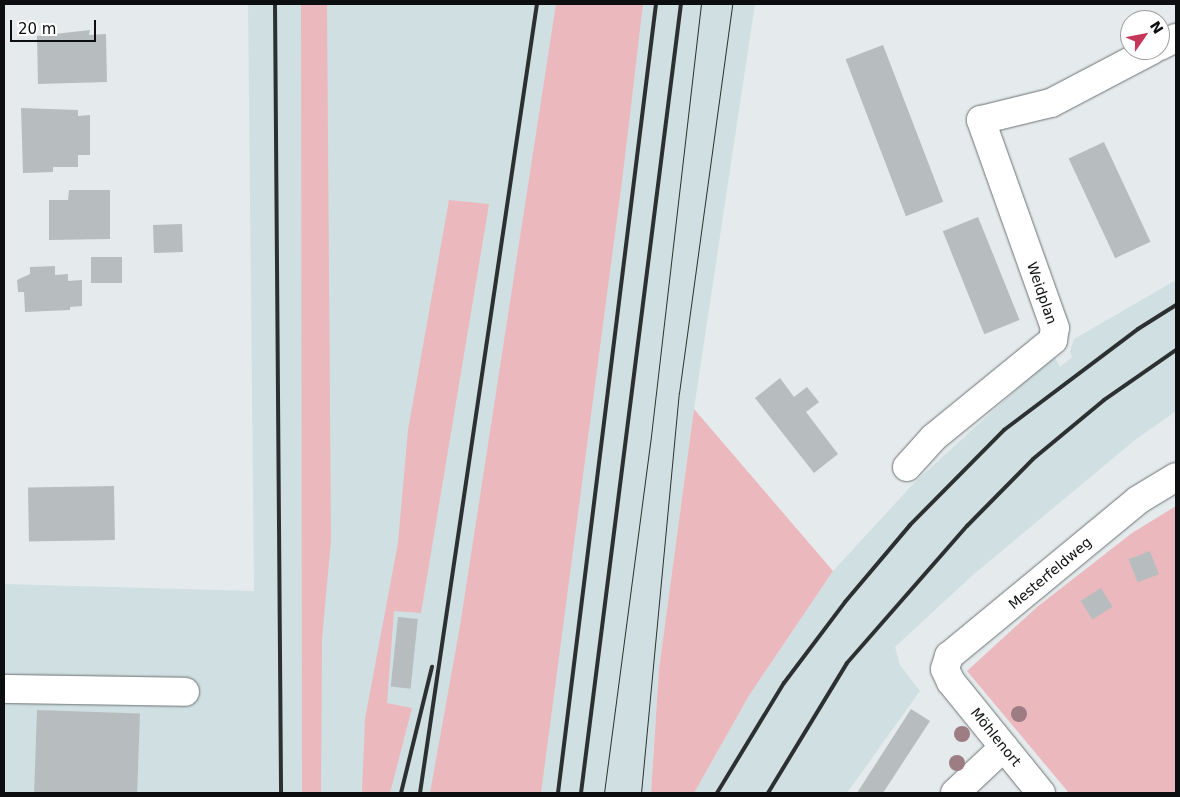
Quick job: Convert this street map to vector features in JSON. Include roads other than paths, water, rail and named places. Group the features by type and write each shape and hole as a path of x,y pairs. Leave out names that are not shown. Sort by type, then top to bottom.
{"street":[{"name":"Weidplan","path":"907,467 933,438 1053,340 1055,328 981,120 1051,103 1133,60"},
{"name":"Mesterfeldweg","path":"951,682 945,670 949,656 1138,500 1176,477"},
{"name":"Möhlenort","path":"951,682 1041,793"},
{"path":"4,689 185,692"},
{"path":"955,793 1004,746"}],"tram line":[{"path":"604,793 651,436 701,4"},
{"path":"641,793 679,393 732,4"}],"railway":[{"path":"275,4 281,793"},
{"path":"420,793 537,4"},
{"path":"558,793 656,4"},
{"path":"581,793 681,4"},
{"path":"717,793 784,683 845,602 910,525 1004,430 1138,329 1176,305"},
{"path":"768,793 847,663 967,526 1033,459 1104,400 1176,350"},
{"path":"401,793 432,667"}]}
